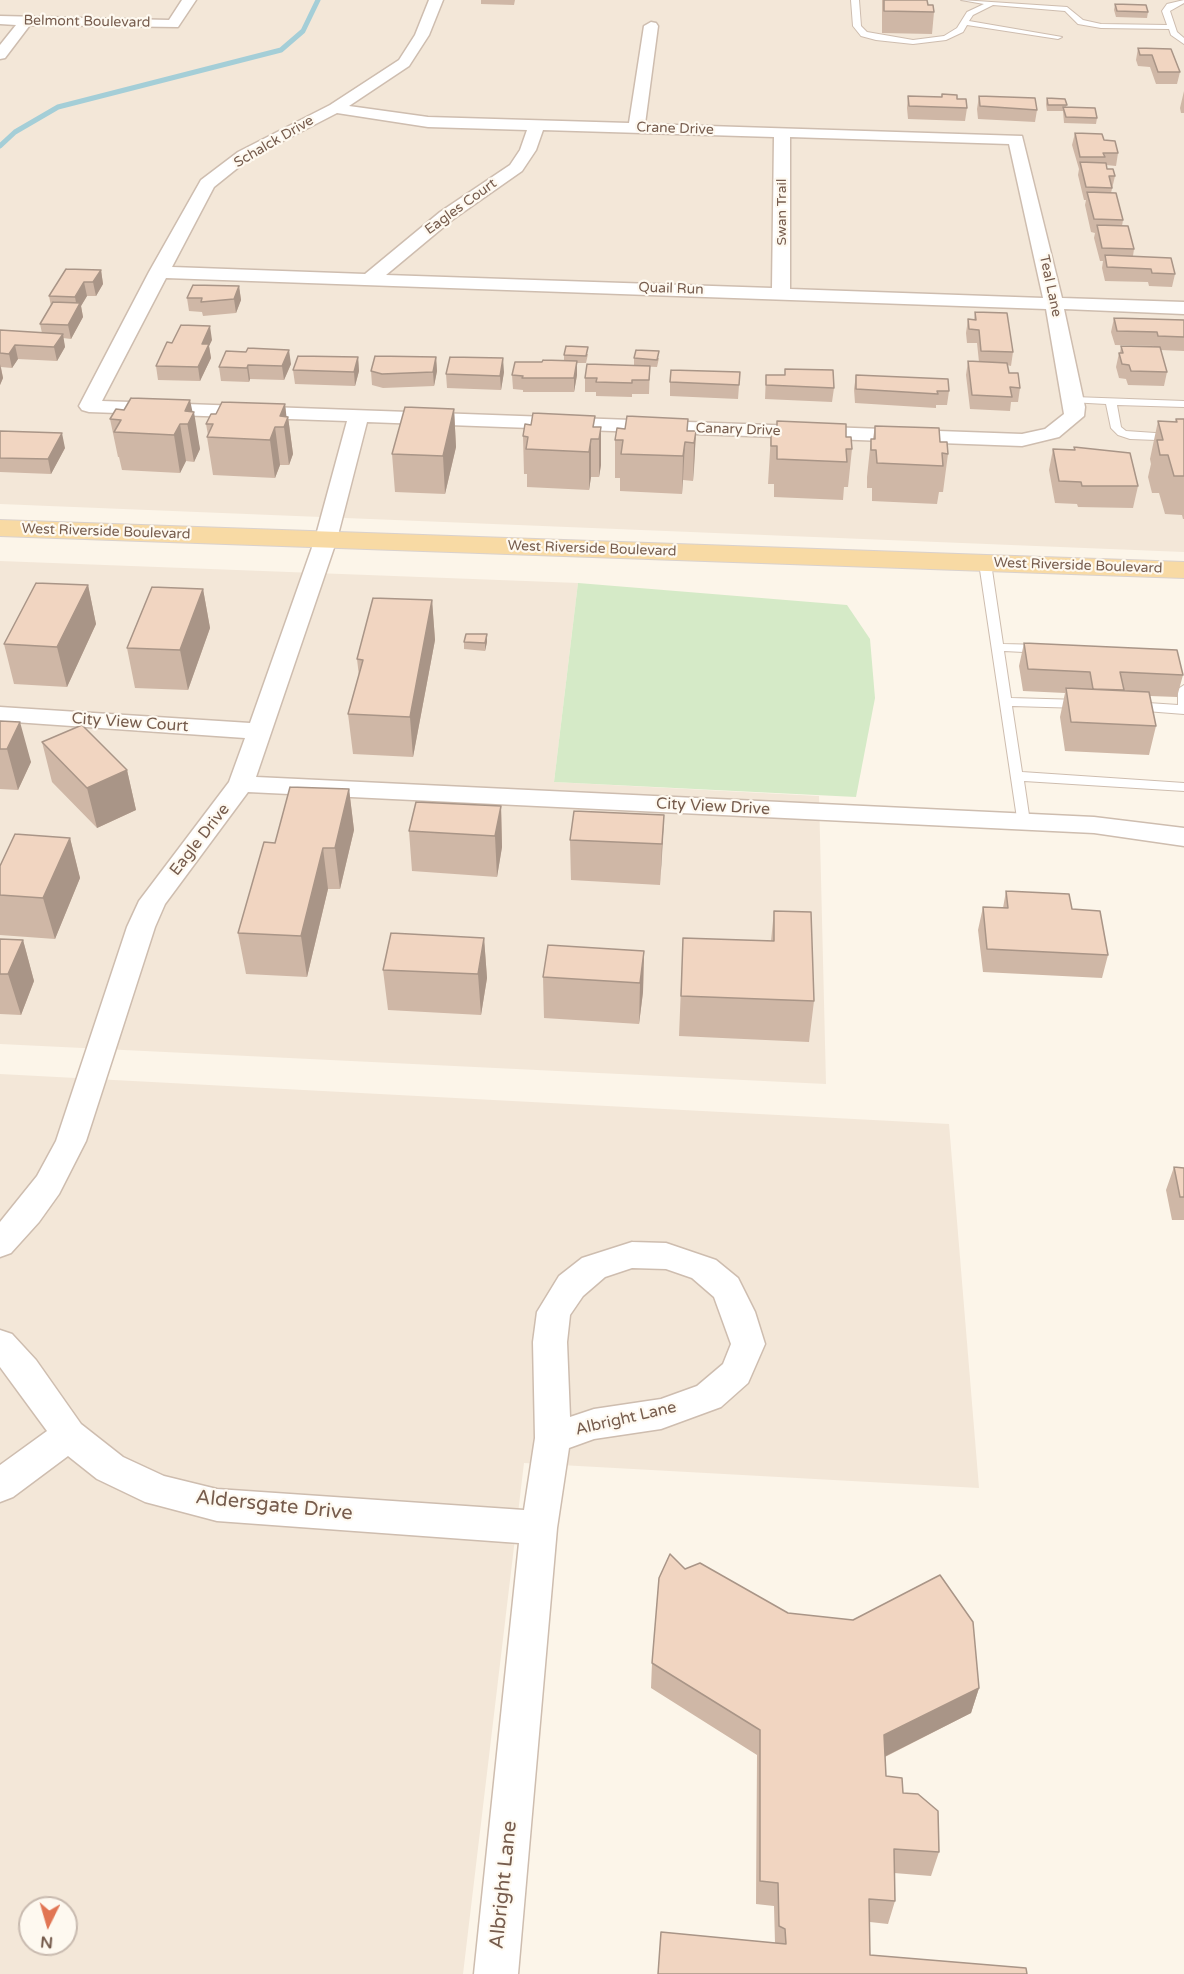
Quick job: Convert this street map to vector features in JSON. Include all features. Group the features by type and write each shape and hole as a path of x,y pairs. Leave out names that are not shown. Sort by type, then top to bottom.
{"main road":[{"name":"West Riverside Boulevard","path":"0,528 1184,570"}],"street":[{"name":"Belmont Boulevard","path":"0,20 173,24 189,0"},
{"name":"Schalck Drive","path":"89,406 158,272 207,184 244,155 335,108 404,63 422,35 436,0"},
{"path":"0,55 26,21"},
{"path":"636,128 651,26"},
{"name":"Crane Drive","path":"335,108 428,122 1017,139"},
{"name":"Eagles Court","path":"370,279 446,216 516,168 528,150 537,125"},
{"name":"Swan Trail","path":"782,132 782,292"},
{"name":"Teal Lane","path":"1017,139 1074,400"},
{"name":"Quail Run","path":"158,272 782,292 1184,308"},
{"name":"Canary Drive","path":"89,406 1011,440 1042,436 1060,428 1074,416 1074,400"},
{"name":"Eagle Drive","path":"0,1244 28,1213 48,1185 71,1141 141,927 153,901 241,784 326,539 359,416"},
{"name":"City View Court","path":"0,714 260,731"},
{"name":"City View Drive","path":"241,784 1094,825 1184,837"},
{"name":"Albright Lane","path":"496,1974 539,1528 553,1438 550,1342 554,1312 571,1286 594,1268 632,1255 666,1256 704,1269 726,1288 738,1312 748,1344 736,1373 710,1397 661,1414 594,1424 553,1438"},
{"name":"Aldersgate Drive","path":"0,1344 24,1370 69,1435 110,1468 158,1491 217,1505 539,1528"},
{"path":"0,1486 69,1435"}],"lane":[{"path":"965,0 1067,9 1081,22 1101,26 1172,27"},
{"path":"1184,0 1170,6 1166,11 1174,33 1184,42"},
{"path":"856,4 857,26 864,34 876,38 913,42 946,38 960,30 970,14 996,1"},
{"path":"965,23 1058,37"},
{"path":"1074,400 1184,405"},
{"path":"1111,401 1116,428 1122,433 1130,436 1184,438"},
{"path":"985,563 1023,822"},
{"path":"998,647 1049,652"},
{"path":"1117,706 1144,701 1184,710 1184,689"},
{"path":"1005,702 1055,698 1087,704"},
{"path":"1016,776 1184,787"}],"shaded area":[{"path":"0,0 1184,0 1184,552 0,504"},
{"path":"0,561 578,583 554,782 819,796 826,1084 0,1044"},
{"path":"0,1074 949,1124 979,1488 524,1463 463,1974 0,1974"}],"green space":[{"path":"578,583 847,605 870,639 875,698 856,797 554,782"}],"building":[{"path":"884,0 927,0 928,5 933,5 934,12 884,11"},
{"path":"1115,4 1146,5 1148,12 1117,11"},
{"path":"1138,48 1171,49 1180,72 1158,72 1152,55 1140,55"},
{"path":"942,94 957,95 957,99 966,99 967,108 909,106 908,96 942,97"},
{"path":"979,96 1035,98 1037,110 980,106"},
{"path":"1047,98 1065,99 1067,105 1048,105"},
{"path":"1063,107 1095,108 1097,118 1066,117"},
{"path":"1075,133 1102,134 1104,140 1115,141 1118,153 1103,153 1105,157 1080,157"},
{"path":"1080,162 1106,163 1107,169 1113,169 1115,176 1109,176 1112,188 1086,187"},
{"path":"1087,192 1116,193 1123,220 1094,219"},
{"path":"1097,225 1128,226 1134,249 1102,248"},
{"path":"1105,255 1171,258 1175,274 1152,273 1151,269 1107,267"},
{"path":"66,269 101,270 93,282 84,282 75,297 49,296"},
{"path":"193,285 239,286 234,299 201,302 202,298 187,298"},
{"path":"53,302 80,303 68,325 40,324"},
{"path":"975,312 1007,313 1013,352 981,351 979,330 969,329 968,319 976,320"},
{"path":"1114,318 1184,320 1184,337 1158,336 1157,332 1117,331"},
{"path":"181,325 210,326 202,344 209,344 198,367 156,366 167,342 172,343"},
{"path":"0,330 63,334 54,347 15,345 9,354 0,353"},
{"path":"566,346 588,347 586,356 564,355"},
{"path":"1121,346 1160,347 1167,372 1131,371 1129,365 1122,364 1119,353 1123,353"},
{"path":"248,348 289,350 282,366 219,367 226,351 246,352"},
{"path":"636,350 659,351 657,360 634,358"},
{"path":"298,356 358,357 354,372 293,370"},
{"path":"375,356 436,357 433,372 382,374 371,371"},
{"path":"450,357 503,358 500,376 446,374"},
{"path":"543,360 577,361 574,378 522,378 523,376 512,375 515,362 542,362"},
{"path":"968,361 1007,363 1009,373 1018,373 1020,388 1010,387 1012,397 972,395"},
{"path":"587,364 650,366 649,380 632,380 632,383 596,382 597,378 585,378"},
{"path":"785,369 833,370 834,388 766,385 766,375 785,375"},
{"path":"671,370 740,372 739,385 670,382"},
{"path":"856,375 948,379 949,391 937,391 938,394 856,389"},
{"path":"131,398 190,400 185,411 194,412 188,424 180,424 174,435 114,432 121,420 110,419 116,409 124,410"},
{"path":"222,402 285,404 280,416 288,417 284,427 275,427 270,440 207,437 213,424 206,424 211,414 216,414"},
{"path":"405,407 454,409 443,456 392,454"},
{"path":"533,413 595,416 593,427 601,427 599,439 591,439 589,452 526,449 528,437 523,436 525,424 531,425"},
{"path":"627,416 688,419 687,431 696,431 694,443 685,442 683,456 621,454 623,440 615,440 617,428 625,429"},
{"path":"1176,419 1184,419 1184,476 1174,476 1168,455 1160,455 1157,440 1163,440 1158,421 1177,422"},
{"path":"777,421 846,424 846,437 851,437 852,449 846,449 847,462 777,459 777,446 771,446 771,434 777,434"},
{"path":"875,426 939,428 940,442 947,442 948,454 942,453 943,466 877,463 876,450 871,450 871,439 875,439"},
{"path":"0,431 62,433 48,459 0,458"},
{"path":"1074,447 1130,453 1138,486 1082,486 1081,482 1059,481 1053,449 1075,450"},
{"path":"36,583 88,585 57,647 4,644"},
{"path":"152,587 203,589 180,650 127,648"},
{"path":"373,598 432,600 410,717 348,714 363,660 357,659"},
{"path":"466,634 487,634 485,643 464,642"},
{"path":"1024,643 1177,650 1183,675 1120,672 1124,690 1093,689 1090,672 1028,669"},
{"path":"1066,688 1149,692 1156,726 1071,722"},
{"path":"0,721 20,722 7,749 0,749"},
{"path":"82,725 127,770 87,788 42,742"},
{"path":"290,787 349,789 335,848 323,848 301,936 238,933 264,842 275,843"},
{"path":"416,802 501,806 495,836 409,831"},
{"path":"574,811 664,815 662,844 570,840"},
{"path":"15,834 70,838 43,898 0,895 0,866"},
{"path":"1006,891 1069,894 1072,909 1100,911 1108,955 987,949 983,907 1008,908"},
{"path":"774,911 811,912 814,1001 681,996 683,938 774,941"},
{"path":"391,933 484,938 478,974 383,970"},
{"path":"0,939 23,940 8,974 0,974"},
{"path":"548,945 644,951 640,983 543,977"},
{"path":"1174,1167 1184,1168 1184,1197 1180,1197"},
{"path":"670,1554 685,1569 700,1563 788,1613 853,1620 940,1575 973,1622 979,1688 884,1735 886,1776 902,1778 903,1793 918,1794 938,1811 939,1852 894,1849 895,1901 869,1899 870,1955 1026,1968 1027,1974 658,1974 661,1932 786,1944 785,1929 779,1926 778,1883 760,1881 760,1730 652,1663 659,1578"}],"waterway":[{"path":"0,146 15,132 58,107 281,50 303,31 318,0"}]}
